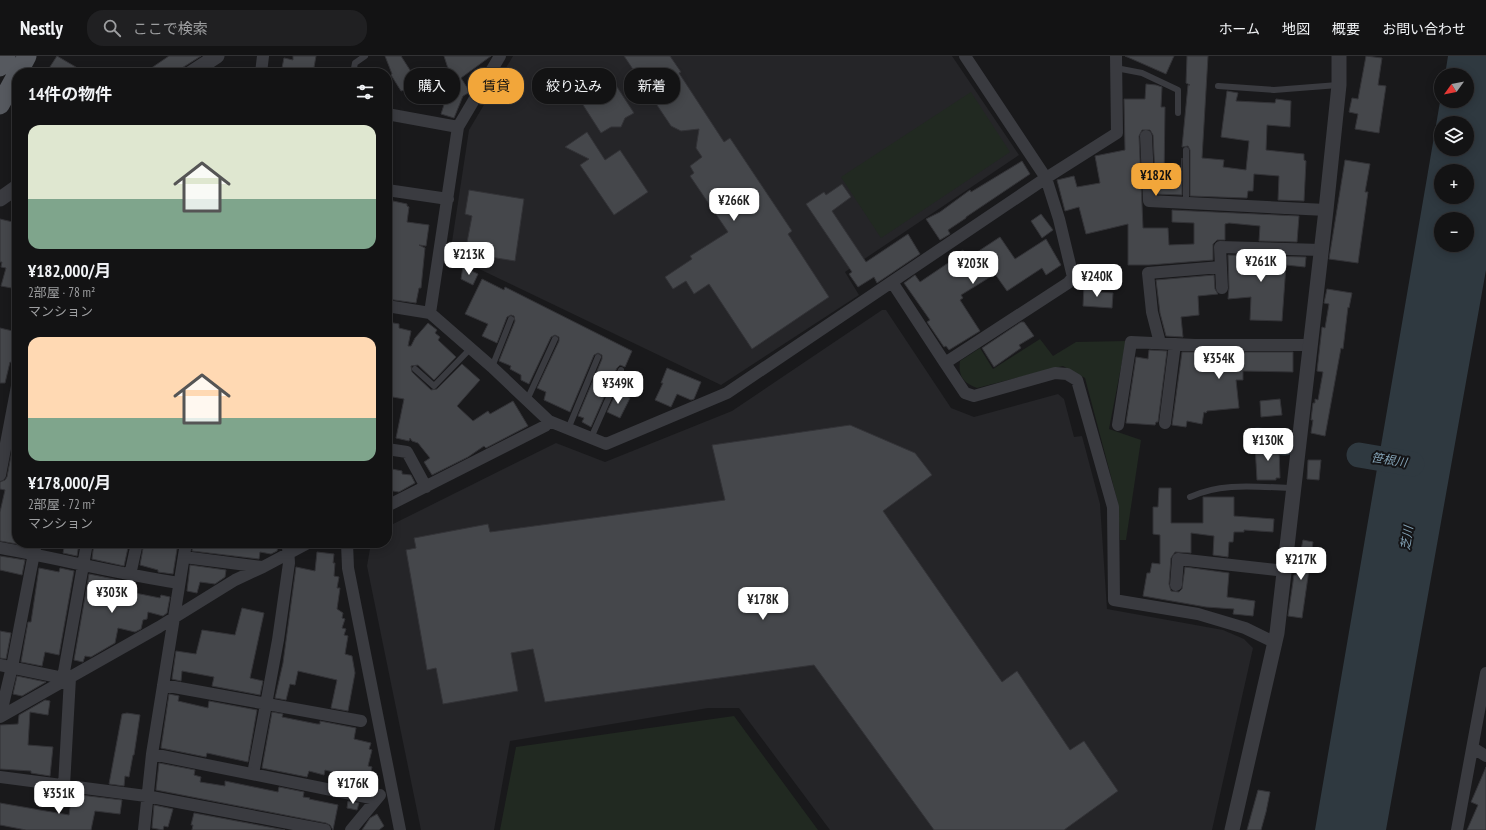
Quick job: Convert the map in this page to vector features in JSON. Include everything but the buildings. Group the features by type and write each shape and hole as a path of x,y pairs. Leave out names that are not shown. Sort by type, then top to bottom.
{"main road":[{"path":"0,67 6,56"},
{"path":"20,68 27,56"},
{"path":"0,105 12,83"}],"street":[{"path":"199,68 217,56"},
{"path":"262,68 263,56"},
{"path":"430,313 458,126 500,56"},
{"path":"945,363 1068,283 1073,277 1059,219 1046,178 965,56"},
{"path":"1232,830 1276,644 1326,210 1339,84 1340,56"},
{"path":"392,307 430,313 471,348 550,421 606,444 727,393 1046,178 1117,132 1116,62"},
{"path":"392,115 458,126"},
{"path":"1146,136 1149,201 1326,210"},
{"path":"0,189 12,188"},
{"path":"0,199 12,191"},
{"path":"392,191 448,199"},
{"path":"1222,288 1220,247 1321,250"},
{"path":"1160,343 1152,312 1148,273 1221,267"},
{"path":"892,282 965,392 974,396 1055,373 1067,374 1077,380 1113,507 1114,600 1198,614 1245,628 1276,644"},
{"path":"1118,425 1131,342 1175,344 1310,345"},
{"path":"1165,423 1175,344"},
{"path":"0,475 12,415"},
{"path":"392,504 545,426 550,421"},
{"path":"392,450 407,452 426,487"},
{"path":"0,548 35,549 82,564 130,575 180,583"},
{"path":"64,786 65,680 85,548"},
{"path":"130,575 136,548"},
{"path":"144,830 146,796 152,754 185,548"},
{"path":"0,717 174,618 235,580 263,567 287,548"},
{"path":"253,774 278,640 289,563 288,548"},
{"path":"348,548 348,568 400,830"},
{"path":"0,717 6,666 35,549"},
{"path":"184,557 263,567"},
{"path":"1176,584 1178,559 1285,571"},
{"path":"6,666 65,680"},
{"path":"1457,830 1486,674"},
{"path":"163,685 361,721"},
{"path":"1472,748 1486,756"},
{"path":"152,754 378,797 351,830"},
{"path":"0,777 146,796 325,830"}],"lane":[{"path":"354,68 355,63 364,56"},
{"path":"1116,62 1178,90 1178,113"},
{"path":"1218,86 1274,90 1339,84"},
{"path":"1186,150 1186,203"},
{"path":"492,367 511,319"},
{"path":"527,400 555,339"},
{"path":"415,369 434,386 471,348"},
{"path":"568,428 598,357"},
{"path":"591,438 621,370"},
{"path":"1190,497 1206,490 1222,487 1294,488"}],"shaded area":[{"path":"513,56 952,56 1019,155 845,272 859,295 721,385 450,255 469,130 484,104 524,104 524,68 506,68"},
{"path":"971,92 1010,152 881,238 841,177"},
{"path":"882,310 886,310 951,408 974,417 1058,394 1064,399 1074,437 1082,436 1100,504 1107,609 1223,630 1244,639 1253,648 1212,830 830,830 739,708 708,708 510,741 494,830 421,830 367,566 370,548 392,548 392,525 556,443 605,462 732,411"},
{"path":"1040,339 1053,356 1076,342 1126,341 1109,429 1141,440 1126,540 1120,540 1118,503 1085,378 1063,366 977,388 968,384 962,378 960,361 980,348 993,369"},
{"path":"734,716 818,830 500,830 516,747"}],"water":[{"name":"芝川","path":"1448,56 1486,56 1486,270 1386,830 1315,830 1434,137 1434,156 1474,156 1474,116 1438,116 1439,108 1474,108 1474,68 1446,68"}],"waterway":[{"name":"笹根川","path":"1257,440 1285,443"},
{"name":"笹根川","path":"1359,455 1412,464"}]}
